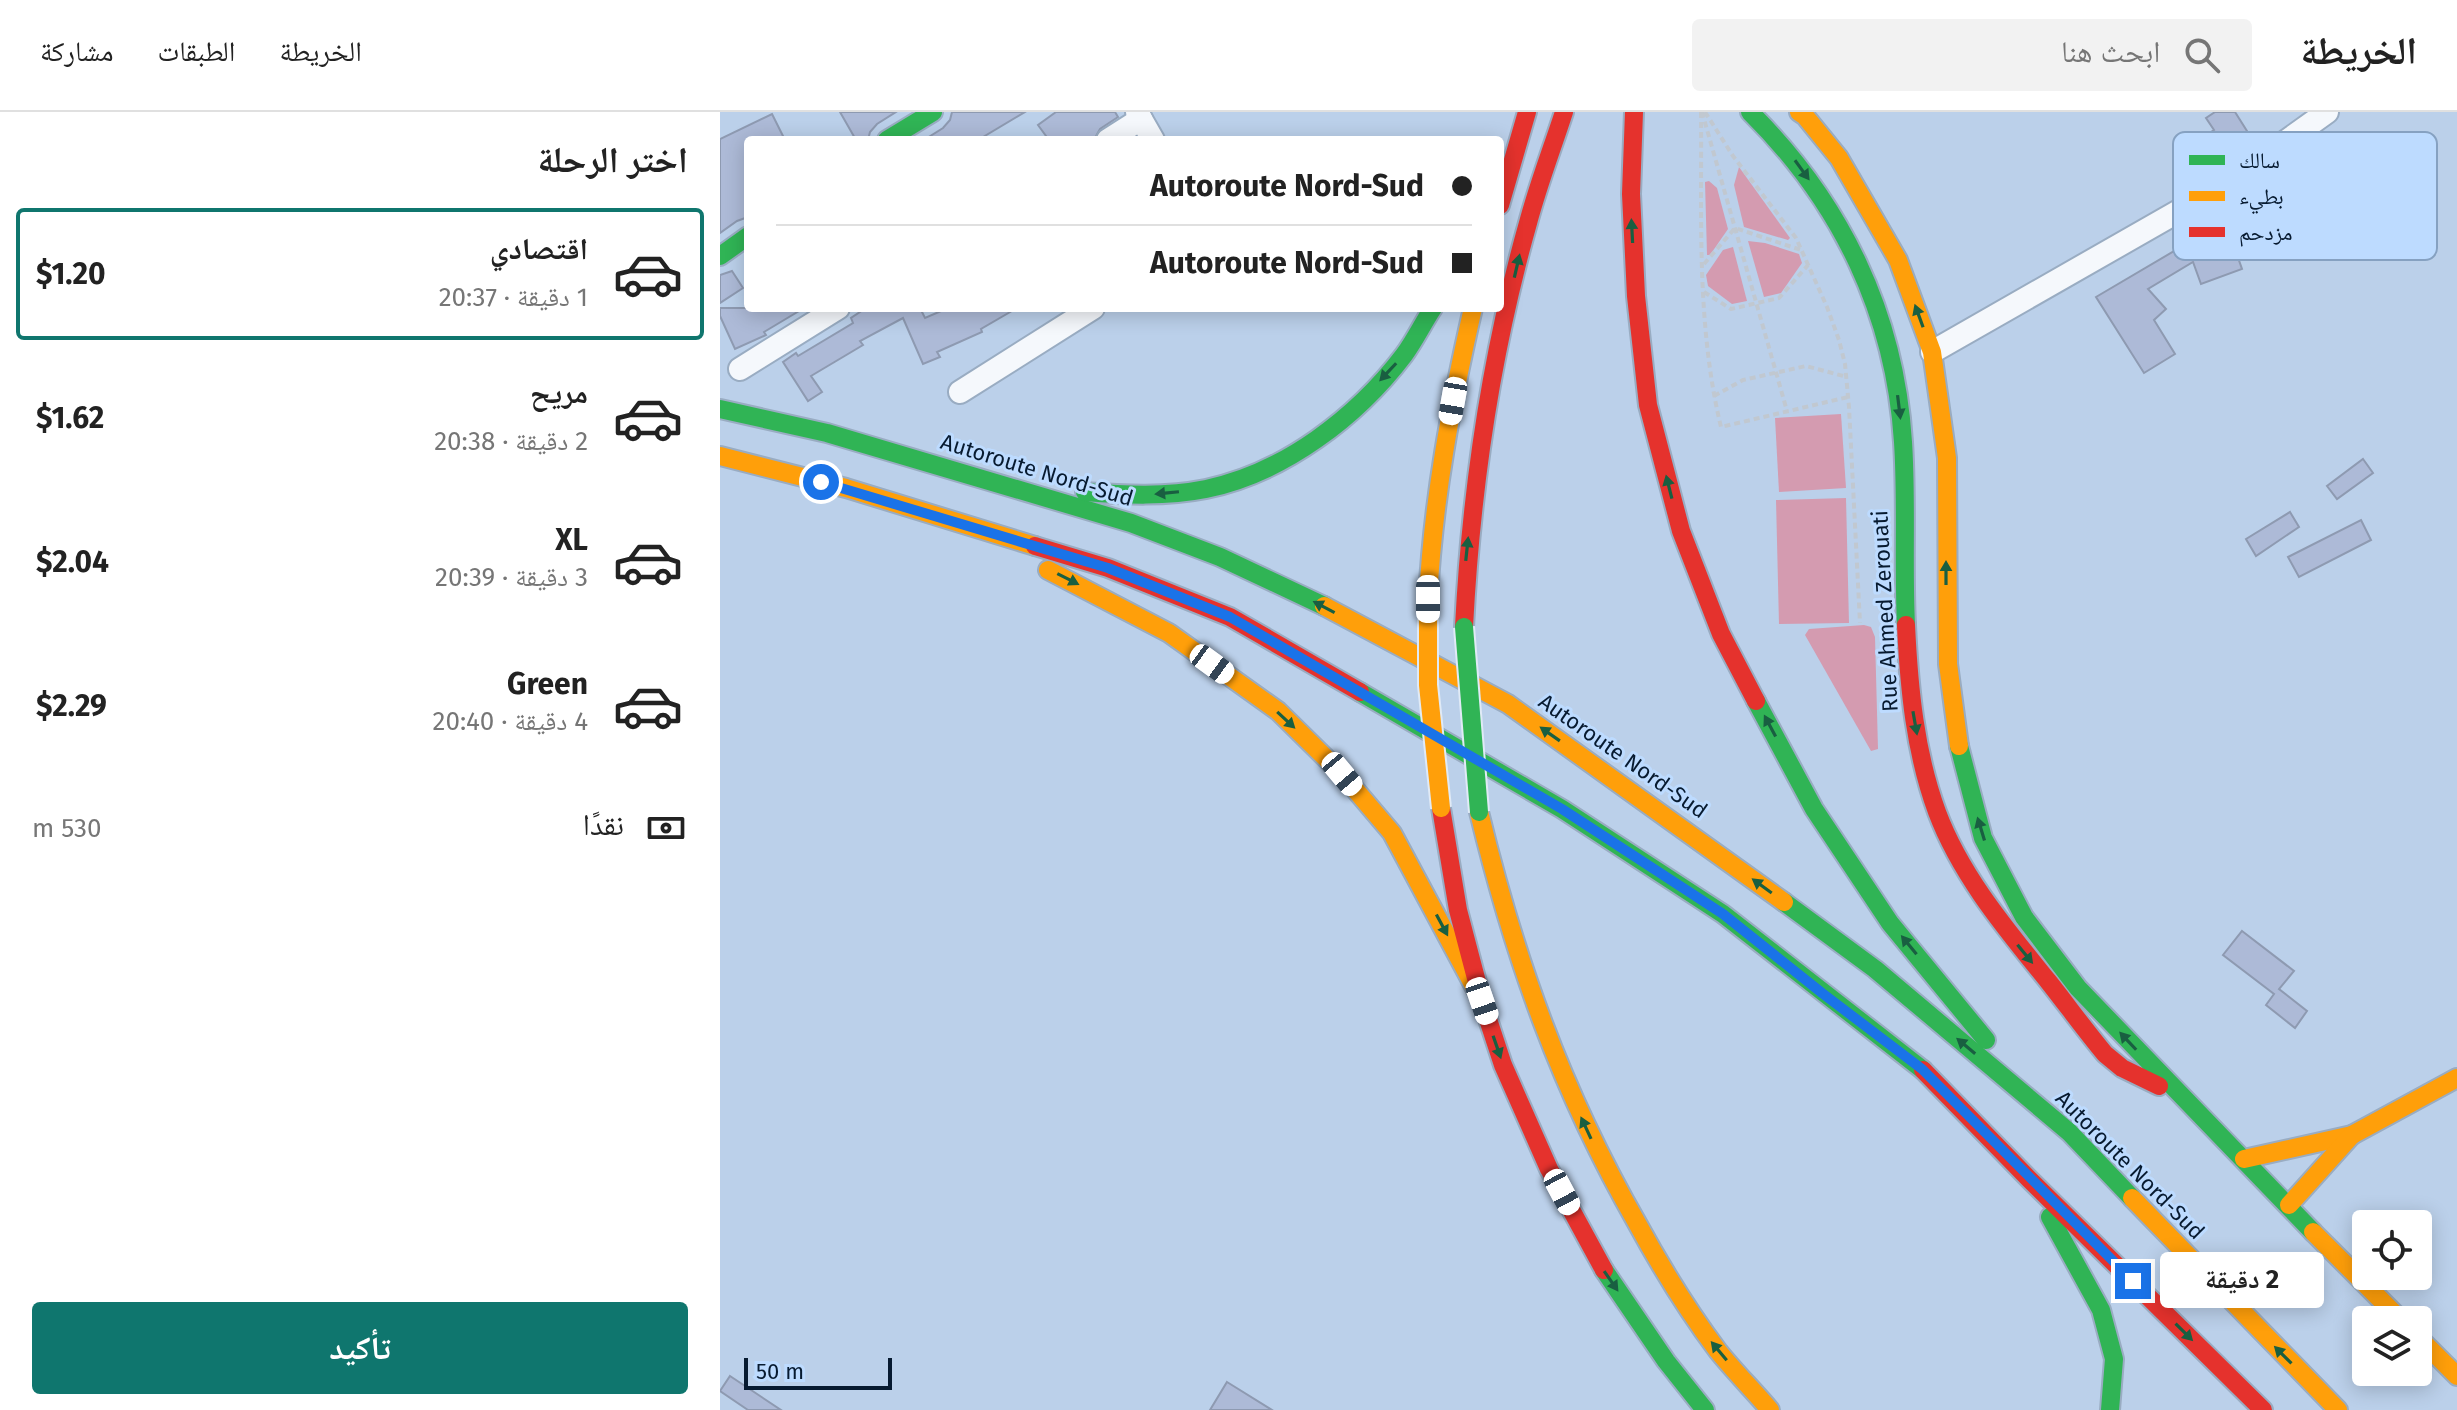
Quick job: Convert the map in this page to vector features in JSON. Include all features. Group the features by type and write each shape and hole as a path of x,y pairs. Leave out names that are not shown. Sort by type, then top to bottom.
{"main road":[{"path":"894,136 933,112"},
{"path":"1504,191 1527,112"},
{"path":"1564,112 1523,239 1499,346 1476,473 1466,560 1464,627 1479,812 1510,934 1586,1131 1635,1223 1704,1330 1770,1410"},
{"path":"1634,112 1631,194 1633,252 1648,405 1681,531 1721,634 1814,809 1890,923 1985,1038 2069,1132"},
{"name":"Rue Ahmed Zerouati","path":"1750,112 1787,150 1833,213 1860,262 1882,319 1894,371 1903,441 1905,611 1910,695 1930,792 1944,829 2004,928 2111,1060 2182,1098"},
{"name":"Rue Ahmed Zerouati","path":"1799,112 1839,158 1898,260 1932,352 1947,458 1946,585 1950,678 1956,734 1983,838 2024,917 2078,988 2387,1306"},
{"path":"1504,168 1518,140"},
{"path":"720,256 744,239"},
{"path":"984,480 1138,496 1195,490 1242,479 1284,459 1333,428 1403,356 1430,312"},
{"path":"1472,312 1438,479 1430,546 1428,599 1428,685 1441,808 1458,910 1503,1065 1549,1169 1598,1262 1666,1361 1705,1410"},
{"name":"Autoroute Nord-Sud","path":"720,409 827,433 1131,523 1220,557 1303,595 1508,704 1875,969 2069,1132 2338,1410"},
{"path":"720,456 846,488 1108,568 1230,617 1562,809 1723,914 1922,1069 2263,1410"},
{"path":"948,519 1169,633 1278,711 1342,774 1392,833 1482,1001"},
{"path":"2244,1159 2352,1135 2457,1078"},
{"path":"2289,1205 2352,1135"},
{"path":"2029,1179 2101,1310 2114,1359 2110,1410"},
{"path":"2432,1351 2457,1376"}],"street":[{"path":"2299,132 2327,112"},
{"path":"1113,136 1139,116 1151,136"},
{"path":"1932,352 2173,214"},
{"path":"740,369 832,312"},
{"path":"960,392 1087,312"}],"path":[{"path":"1703,112 1787,411"},
{"path":"1703,112 1796,238 1839,340 1847,377 1860,623"},
{"path":"1703,112 1705,324 1721,427 1848,397"},
{"path":"1735,228 1801,250"},
{"path":"1703,266 1735,228"},
{"path":"1704,292 1731,309 1757,304 1779,298 1808,265"},
{"path":"1714,396 1743,380 1806,366 1847,377"}],"shaded area":[{"path":"1739,167 1790,238 1788,240 1744,227 1734,185"},
{"path":"1709,181 1717,188 1728,229 1707,255 1705,182"},
{"path":"1748,241 1799,254 1802,263 1781,293 1764,297"},
{"path":"1733,247 1747,301 1732,304 1708,286 1706,275 1723,250"},
{"path":"1841,414 1846,488 1779,492 1775,418"},
{"path":"1846,498 1849,623 1779,624 1776,500"},
{"path":"1871,627 1875,637 1878,749 1871,751 1805,635 1809,629"}],"building":[{"path":"840,112 896,112 877,124 869,136 854,136"},
{"path":"952,112 1025,112 985,136 930,136 950,120"},
{"path":"1056,112 1115,112 1118,117 1100,129 1096,136 1046,136 1038,125"},
{"path":"2215,112 2235,112 2248,132 2211,132 2214,130 2206,118"},
{"path":"772,114 783,136 744,136 744,218 720,233 720,139"},
{"path":"2173,252 2173,260 2239,260 2242,269 2201,284 2193,262 2148,289 2166,309 2154,320 2175,354 2144,373 2096,297"},
{"path":"732,271 743,288 720,303 720,275"},
{"path":"720,308 744,308 744,312 797,312 764,332 766,335 735,349 720,316"},
{"path":"860,312 922,312 925,318 939,312 1010,312 981,329 982,332 937,352 940,357 923,364 903,318 860,341 863,345 811,376 822,392 808,401 783,362 853,323 851,318"},
{"path":"2363,459 2373,473 2337,499 2327,486"},
{"path":"2290,512 2299,527 2256,556 2246,539"},
{"path":"2361,520 2371,540 2299,577 2288,557"},
{"path":"2242,931 2294,971 2279,989 2307,1011 2295,1028 2266,1005 2274,994 2223,955"},
{"path":"730,1376 781,1410 748,1410 720,1391"},
{"path":"1227,1382 1272,1410 1210,1410"}],"traffic: fast":[{"path":"894,136 933,112"},
{"path":"1750,112 1811,184 1836,222 1858,263 1889,349 1903,442 1906,625"},
{"path":"720,256 744,239"},
{"path":"1085,492 1191,492 1235,481 1291,456 1364,400 1404,355 1431,312"},
{"path":"720,409 827,433 1131,523 1220,557 1324,606"},
{"path":"1464,627 1479,812"},
{"path":"1360,692 1562,809 1723,914 1923,1070"},
{"path":"1756,701 1814,809 1890,923 1986,1040"},
{"path":"1959,746 1983,838 2024,917 2078,988 2313,1232"},
{"path":"1784,902 1875,969 2069,1132 2132,1198"},
{"path":"2050,1217 2101,1310 2114,1359 2110,1410"},
{"path":"1604,1270 1666,1361 1705,1410"}],"traffic: slow":[{"path":"1799,112 1839,158 1898,260 1932,352 1947,458 1948,664 1959,746"},
{"path":"1428,599 1444,452 1472,312"},
{"path":"720,456 846,488 1035,546"},
{"path":"1048,570 1169,633 1278,711 1342,774 1392,833 1482,1001"},
{"path":"1428,599 1428,685 1441,808"},
{"path":"1324,606 1508,704 1784,902"},
{"path":"1479,812 1525,972 1585,1123 1637,1223 1686,1305 1718,1351 1770,1410"},
{"path":"2244,1159 2352,1135 2457,1078"},
{"path":"2289,1205 2352,1135"},
{"path":"2132,1198 2338,1410"},
{"path":"2313,1232 2387,1306"},
{"path":"2432,1351 2457,1376"}],"traffic: jam":[{"path":"1504,191 1527,112"},
{"path":"1464,627 1472,524 1493,372 1528,223 1564,112"},
{"path":"1634,112 1631,194 1636,296 1648,405 1681,531 1721,634 1756,701"},
{"path":"1035,546 1108,568 1230,617 1360,692"},
{"path":"1906,625 1911,696 1923,766 1937,812 1959,858 2001,922 2105,1054 2122,1068 2159,1086"},
{"path":"1441,808 1458,910 1503,1065 1549,1169 1604,1270"},
{"path":"1923,1070 2263,1410"}],"route":[{"path":"821,482 1108,568 1230,617 1562,809 1723,914 1922,1069 2133,1281"}]}
